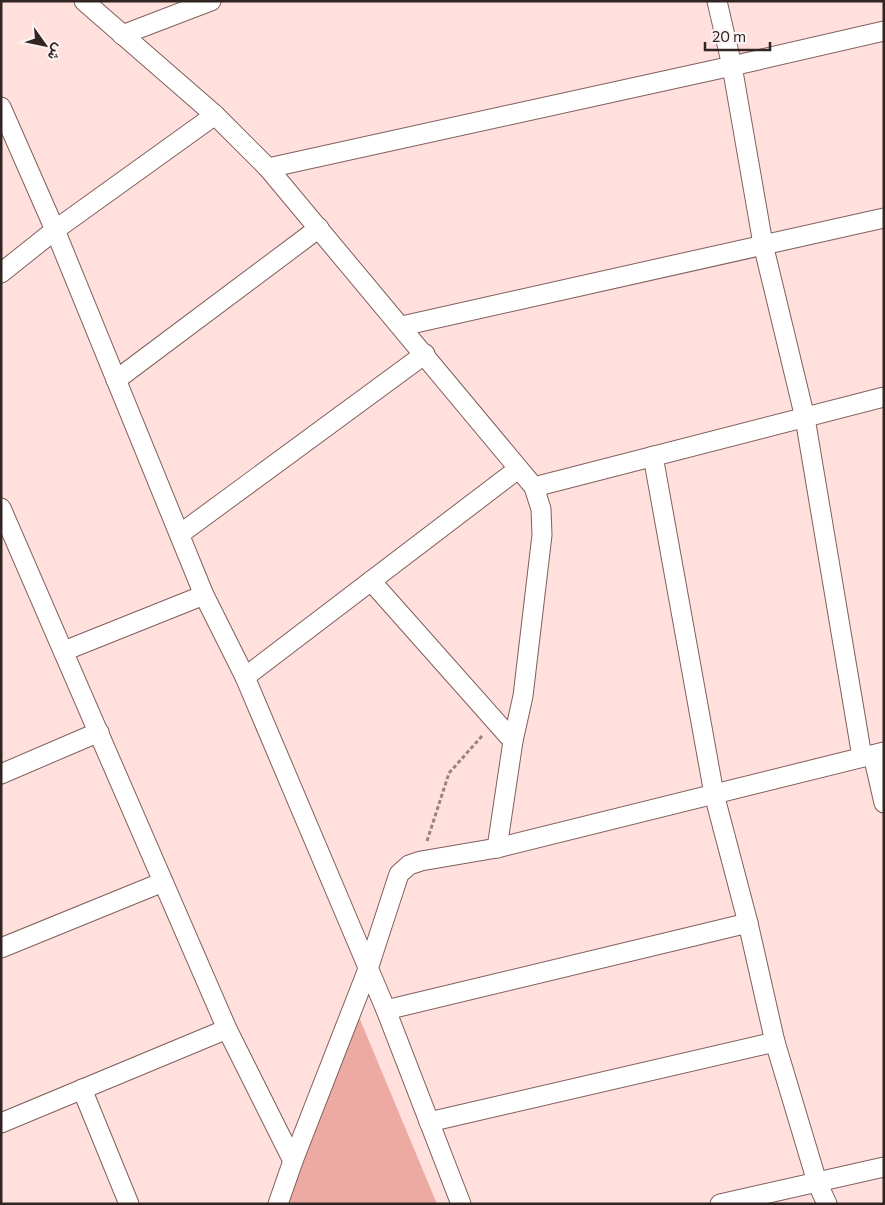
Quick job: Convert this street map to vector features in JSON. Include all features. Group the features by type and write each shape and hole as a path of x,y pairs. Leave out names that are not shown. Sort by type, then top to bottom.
{"street":[{"path":"84,1 215,116 268,168 534,486 541,509 542,535 523,696 513,741 497,848"},
{"path":"122,34 211,1"},
{"path":"717,1 732,66 763,244 805,418 884,803"},
{"path":"268,168 884,31"},
{"path":"1,107 55,230 204,595 245,677 386,1010 461,1204"},
{"path":"1,273 55,230 215,116"},
{"path":"402,326 884,218"},
{"path":"116,380 319,228"},
{"path":"180,534 425,354"},
{"path":"534,486 884,397"},
{"path":"653,456 714,794 748,923 775,1042 817,1182 827,1204"},
{"path":"245,677 518,469"},
{"path":"1,508 226,1029 293,1161"},
{"path":"371,581 513,741"},
{"path":"64,651 204,595"},
{"path":"1,774 99,732"},
{"path":"278,1204 368,968 399,874 409,865 420,861 497,848 873,755"},
{"path":"1,948 163,882"},
{"path":"386,1010 748,923"},
{"path":"1,1123 226,1029"},
{"path":"429,1122 775,1042"},
{"path":"82,1089 128,1204"},
{"path":"720,1204 884,1167"}],"path":[{"path":"420,861 449,773 495,721"}],"shaded area":[{"path":"359,1017 437,1204 287,1204"}]}
